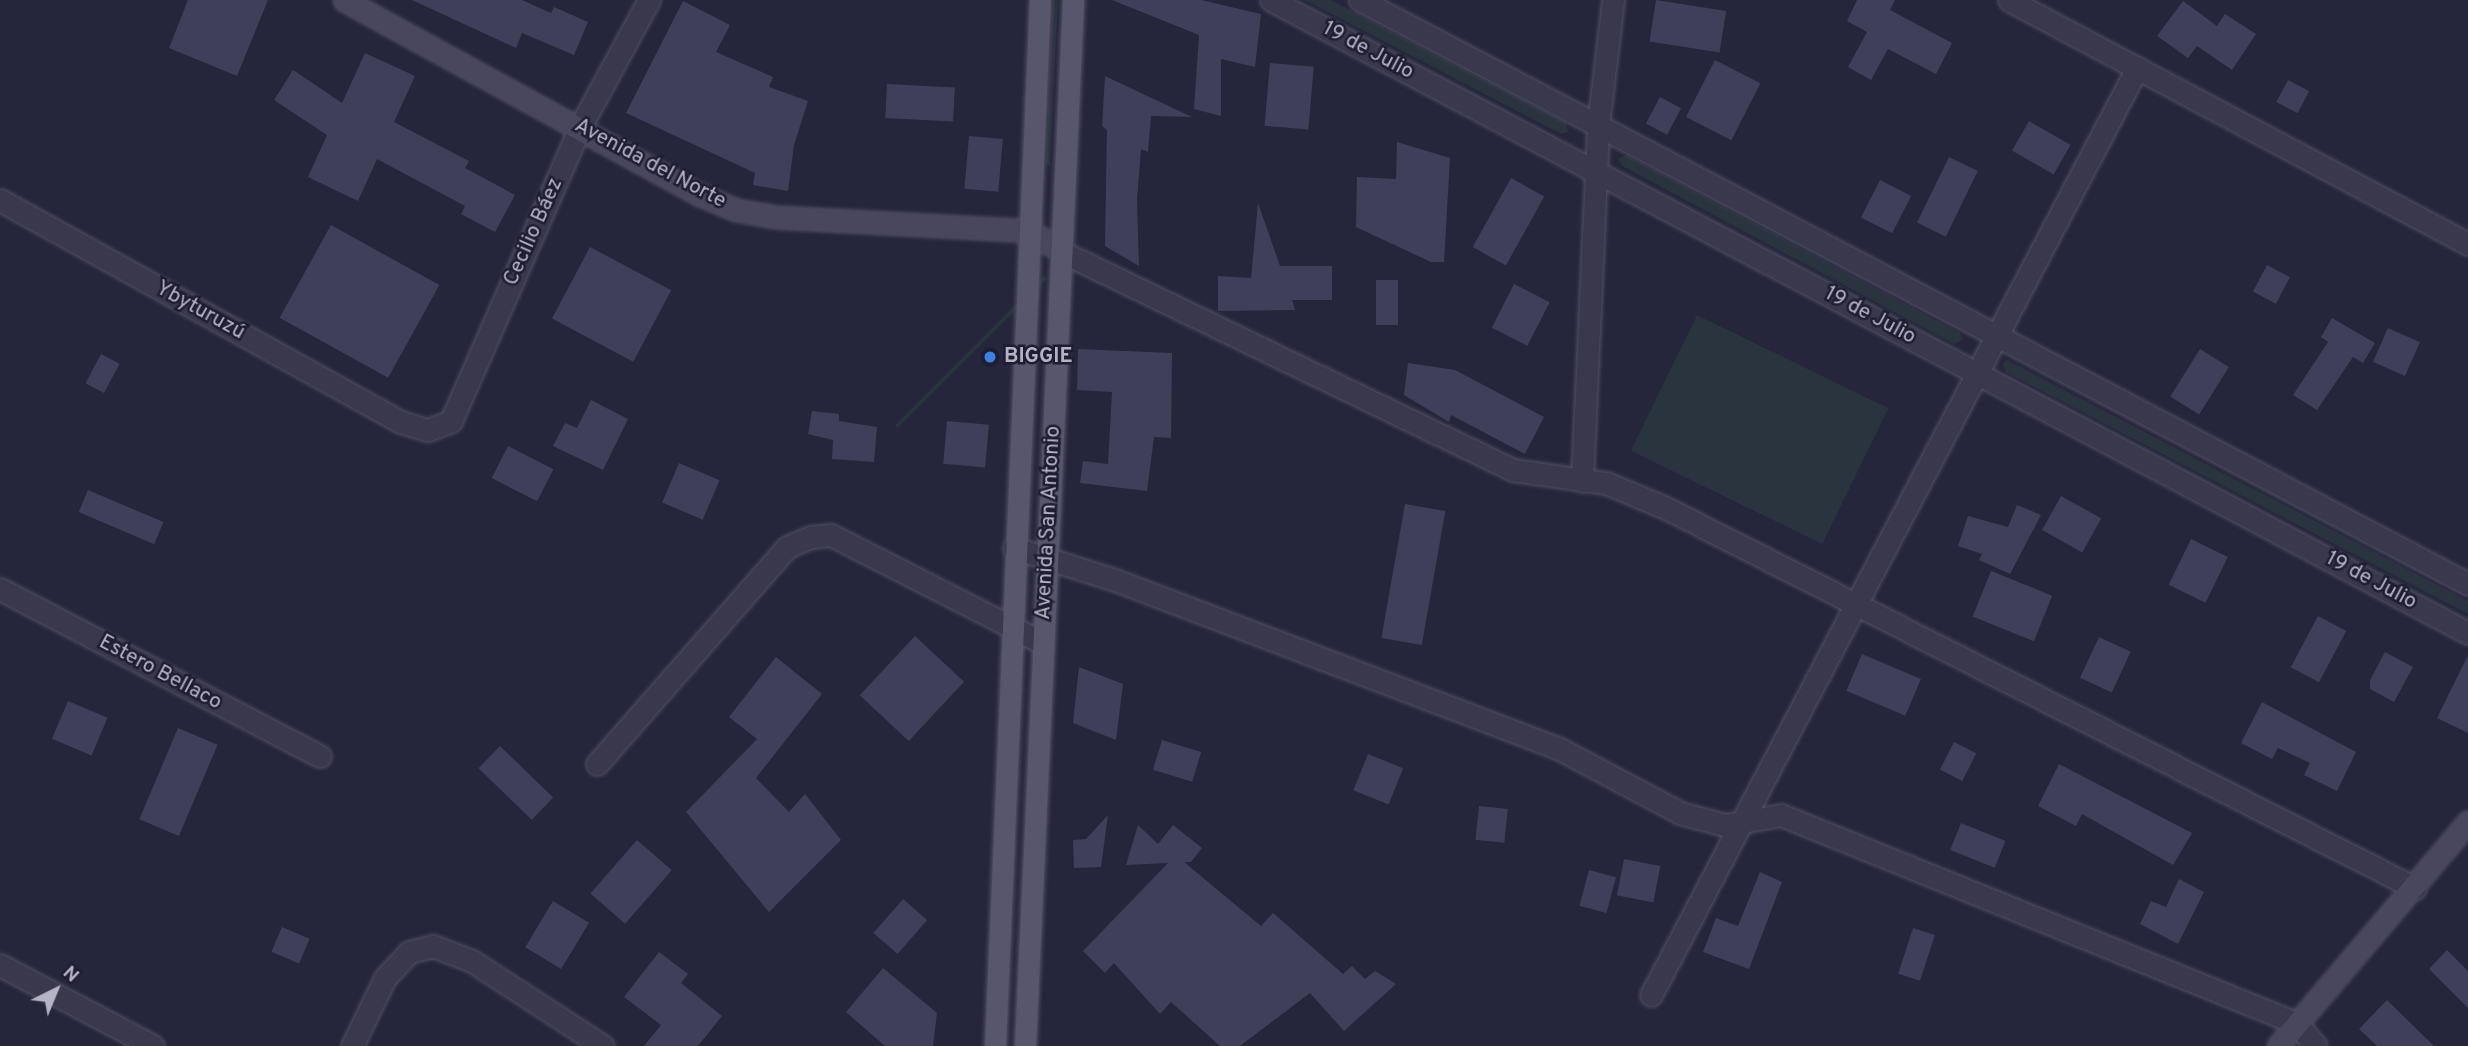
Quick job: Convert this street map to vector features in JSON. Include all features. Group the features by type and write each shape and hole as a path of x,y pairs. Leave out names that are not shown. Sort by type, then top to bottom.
{"main road":[{"name":"Avenida San Antonio","path":"995,1046 1010,629 1040,0"},
{"name":"Avenida San Antonio","path":"1025,1046 1073,0"}],"street":[{"name":"Avenida del Norte","path":"344,0 698,194 736,210 775,217 1030,231"},
{"name":"Cecilio Báez","path":"401,422 428,430 451,421 580,127 649,0"},
{"name":"19 de Julio","path":"1271,0 2468,632"},
{"name":"19 de Julio","path":"1360,0 2468,584"},
{"path":"1582,481 1595,172 1613,0"},
{"path":"2009,0 2468,244"},
{"path":"1651,995 1856,608 1975,372 2137,68"},
{"name":"Ybyturuzú","path":"0,200 401,422"},
{"path":"1030,231 1062,252 1513,470 1606,483 1666,508 1856,608 2415,888"},
{"path":"597,764 787,547 811,537 831,535 1010,629 1043,643"},
{"path":"1014,548 1047,557 1558,748 1680,813 1725,825 1781,815 2296,1023 2316,1046"},
{"name":"Estero Bellaco","path":"0,589 320,756"},
{"path":"2278,1046 2415,888 2468,822"},
{"path":"352,1046 385,978 409,952 433,946 472,961 603,1046"},
{"path":"0,965 153,1046"}],"shaded area":[{"path":"1052,0 1058,0 1050,166 1046,164"},
{"path":"1305,0 1331,0 1566,123 1568,132 1561,134"},
{"path":"1626,155 1960,333 1963,339 1954,344 1622,166 1618,159"},
{"path":"1044,276 1047,279 898,428 895,425"},
{"path":"1697,315 1888,408 1822,544 1631,451"},
{"path":"2007,360 2468,601 2468,614 2006,372 2002,364"}],"building":[{"path":"188,0 268,0 237,76 169,48"},
{"path":"412,0 522,0 551,13 554,7 588,22 574,55 522,33 516,48"},
{"path":"1112,0 1201,0 1261,14 1255,67 1221,59 1221,116 1194,109 1199,35"},
{"path":"1656,0 1726,11 1720,53 1649,41"},
{"path":"1857,0 1895,0 1890,10 1952,43 1936,74 1888,49 1871,80 1848,67 1867,32 1847,21"},
{"path":"683,1 730,25 716,52 773,77 769,87 808,101 794,145 788,191 753,185 755,173 626,113"},
{"path":"2183,1 2217,26 2225,14 2256,34 2232,70 2197,46 2188,58 2157,36"},
{"path":"365,53 415,76 394,122 469,161 465,168 515,195 495,232 461,214 465,206 377,159 358,201 308,177 327,135 274,100 293,70 342,103"},
{"path":"1715,60 1760,83 1731,140 1686,117"},
{"path":"1270,63 1314,67 1308,130 1265,126"},
{"path":"1105,76 1192,117 1151,116 1148,152 1141,149 1137,200 1139,266 1105,246 1107,130 1102,126"},
{"path":"2288,80 2309,91 2297,113 2276,102"},
{"path":"887,84 955,88 953,122 885,118"},
{"path":"1660,97 1681,108 1667,135 1646,123"},
{"path":"2029,121 2071,145 2054,174 2012,150"},
{"path":"969,136 1003,139 998,192 964,189"},
{"path":"1397,142 1450,158 1444,262 1431,262 1356,227 1357,177 1396,179"},
{"path":"1949,157 1978,171 1946,237 1917,223"},
{"path":"1511,178 1544,196 1506,266 1473,247"},
{"path":"1880,180 1911,196 1892,233 1861,217"},
{"path":"1258,203 1280,266 1332,266 1332,300 1292,300 1295,310 1218,311 1218,276 1251,278"},
{"path":"331,225 439,285 388,378 280,318"},
{"path":"590,247 671,290 633,362 552,319"},
{"path":"2267,265 2290,277 2276,304 2253,291"},
{"path":"1376,280 1398,280 1398,325 1376,325"},
{"path":"1514,284 1550,302 1527,346 1492,328"},
{"path":"2332,318 2375,343 2363,363 2353,357 2317,410 2293,395 2328,342 2321,337"},
{"path":"2388,328 2420,342 2405,376 2373,362"},
{"path":"1078,349 1172,353 1171,438 1154,437 1147,491 1080,483 1083,461 1108,464 1112,392 1077,390"},
{"path":"2200,349 2229,367 2199,415 2170,396"},
{"path":"101,354 120,364 104,393 86,383"},
{"path":"1408,363 1455,370 1544,417 1525,454 1451,415 1449,422 1404,395"},
{"path":"591,400 628,419 603,470 553,446 565,423 577,428"},
{"path":"812,411 839,414 839,421 877,427 874,462 832,459 833,440 808,434"},
{"path":"947,421 989,425 985,467 943,464"},
{"path":"508,446 553,469 537,501 492,478"},
{"path":"679,463 720,480 703,520 662,503"},
{"path":"88,490 163,522 154,544 79,512"},
{"path":"2061,496 2101,518 2082,552 2042,530"},
{"path":"1405,504 1445,511 1422,645 1381,638"},
{"path":"2017,505 2041,515 2010,574 1979,560 1982,554 1958,546 1968,516 2008,527"},
{"path":"2191,539 2228,557 2205,603 2169,585"},
{"path":"1991,571 2052,596 2034,641 1973,616"},
{"path":"2318,616 2346,631 2319,682 2291,667"},
{"path":"915,636 964,682 909,741 860,695"},
{"path":"2099,637 2131,652 2112,693 2080,678"},
{"path":"2385,652 2413,667 2394,702 2370,689 2370,680"},
{"path":"1862,654 1921,679 1905,716 1846,691"},
{"path":"2468,655 2468,733 2437,718"},
{"path":"776,657 822,694 756,778 789,812 805,794 841,840 769,912 686,812 757,739 729,717"},
{"path":"1079,667 1123,684 1116,740 1073,723"},
{"path":"68,701 108,718 92,756 52,739"},
{"path":"2262,702 2356,752 2337,791 2304,775 2310,763 2278,748 2272,759 2241,743"},
{"path":"178,728 218,745 179,836 139,819"},
{"path":"1162,740 1201,752 1192,782 1153,770"},
{"path":"1954,742 1976,753 1962,781 1940,770"},
{"path":"500,746 553,797 532,820 478,768"},
{"path":"1368,754 1403,768 1389,804 1353,790"},
{"path":"2059,764 2192,833 2173,865 2082,814 2076,826 2038,806"},
{"path":"1479,806 1508,809 1504,843 1475,840"},
{"path":"1108,815 1101,867 1074,868 1073,840 1086,839"},
{"path":"1961,823 2006,841 1995,868 1950,850"},
{"path":"1138,825 1158,844 1173,825 1202,848 1191,862 1184,862 1261,926 1273,913 1343,974 1352,966 1365,979 1375,971 1396,984 1344,1031 1310,993 1240,1046 1220,1046 1171,1002 1160,1014 1114,963 1105,973 1083,951 1168,863 1126,865"},
{"path":"637,840 672,870 625,924 590,894"},
{"path":"1624,859 1660,866 1653,902 1617,895"},
{"path":"1589,870 1616,877 1606,913 1579,906"},
{"path":"1760,872 1782,882 1749,969 1703,952 1716,918 1738,926"},
{"path":"2179,879 2204,892 2178,944 2140,924 2151,901 2166,907"},
{"path":"903,899 927,920 898,954 873,933"},
{"path":"553,901 589,923 561,969 525,947"},
{"path":"282,927 310,939 299,964 271,952"},
{"path":"1913,928 1935,935 1920,981 1898,974"},
{"path":"2447,950 2468,971 2468,1008 2429,969"},
{"path":"659,952 688,974 681,983 722,1016 698,1046 644,1046 661,1025 624,997"},
{"path":"883,968 937,1013 933,1046 885,1046 846,1012"},
{"path":"2387,1000 2434,1046 2377,1046 2359,1029"}],"place":[{"name":"BIGGIE","path":"990,357"}]}
